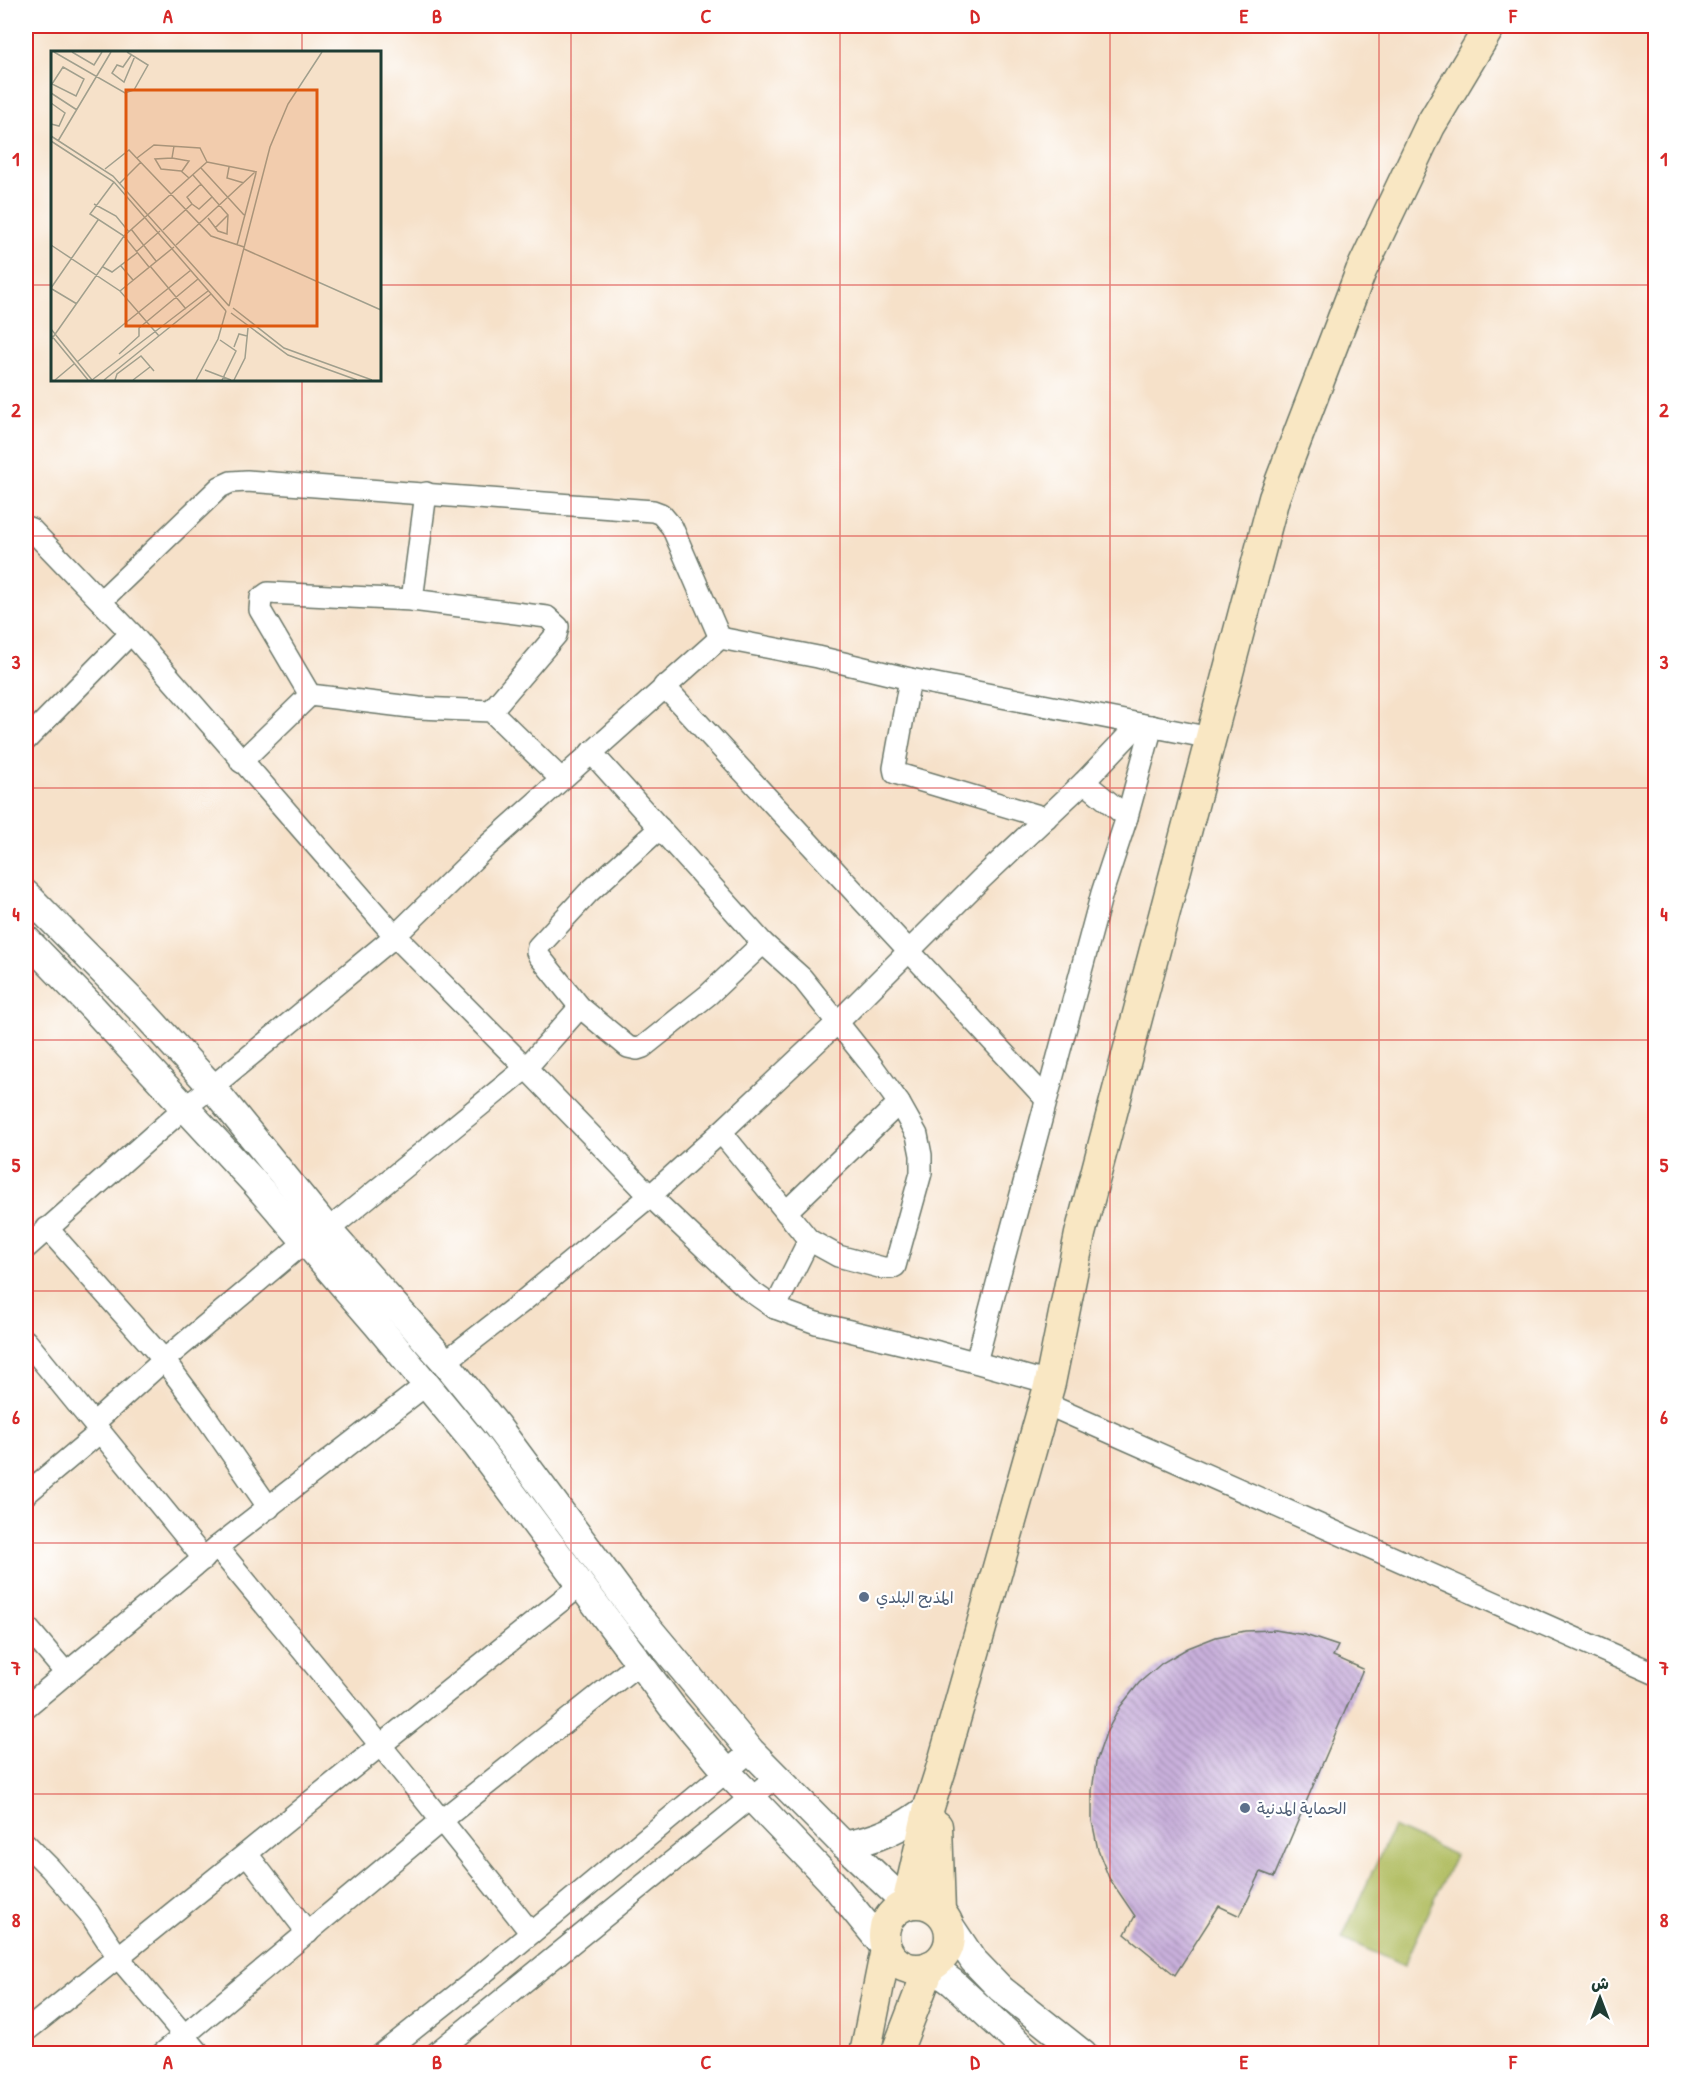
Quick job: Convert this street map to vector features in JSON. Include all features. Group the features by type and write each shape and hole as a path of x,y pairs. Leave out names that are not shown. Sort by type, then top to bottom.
{"main road":[{"path":"907,1904 929,1807 1047,1393 1080,1234 1274,498 1318,379 1361,271 1389,209 1430,126 1490,26"},
{"path":"942,1766 937,1830 943,1916 950,1931 950,1942 939,1961 920,1969 899,1964 891,1957 883,1938 884,1926 897,1908 919,1902 930,1905 943,1916"},
{"path":"865,2054 886,1949"},
{"path":"896,2054 930,1966"}],"street":[{"path":"101,602 220,487 231,482 247,481 653,511 661,514 672,527 720,638"},
{"path":"412,600 426,493"},
{"path":"26,526 131,633 395,936 650,1196 749,1290 775,1308 816,1323 976,1362 1656,1674"},
{"path":"310,695 260,609 261,598 268,593 412,600 547,617 558,627 556,635 491,711"},
{"path":"26,740 131,633"},
{"path":"720,638 818,657 910,679 1211,738"},
{"path":"26,1248 184,1108 212,1088 395,936 486,847 720,638"},
{"path":"910,679 895,773 1046,818"},
{"path":"664,687 1046,1099"},
{"path":"310,695 419,708 491,711 561,779"},
{"path":"242,762 310,695"},
{"path":"445,1362 522,1302 650,1196 721,1132 838,1022 1046,818 1146,725"},
{"path":"976,1362 1102,893 1127,817 1146,725"},
{"path":"591,752 764,943 802,978 873,1066 899,1103 917,1135 921,1155 921,1173 895,1266 887,1269 838,1256 809,1240 721,1132"},
{"path":"1084,782 1127,817"},
{"path":"660,828 588,893 538,947 539,956 580,1007 628,1047 637,1049 643,1047 708,995 764,943"},
{"path":"26,894 143,1012 212,1088 285,1175 316,1236 427,1384 477,1446 638,1664 726,1771 831,1881 886,1949"},
{"path":"26,939 254,1182 316,1236 445,1362 497,1426 635,1612 751,1751 844,1845 907,1904"},
{"path":"26,1494 97,1428 164,1360 526,1068 580,1007"},
{"path":"786,1212 899,1103"},
{"path":"47,1228 164,1360 202,1410 269,1508"},
{"path":"775,1308 809,1240"},
{"path":"26,1341 97,1428 211,1553 379,1745 442,1820 531,1933"},
{"path":"26,1707 65,1672 144,1610 211,1553 427,1384"},
{"path":"26,2031 379,1745 581,1585"},
{"path":"26,1626 65,1672"},
{"path":"162,2054 442,1820 638,1664"},
{"path":"382,2054 469,1985 751,1751"},
{"path":"435,2054 776,1778"},
{"path":"844,1845 881,1837 914,1819 929,1807"},
{"path":"26,1844 89,1913 118,1957 186,2034 200,2054"},
{"path":"247,1854 308,1933"},
{"path":"943,1916 972,1960 1002,1989 1083,2054"},
{"path":"930,1966 952,1982 1030,2054"},
{"path":"469,1985 489,2010"}],"green space":[{"path":"1393,1827 1455,1855 1404,1966 1342,1938"}],"building":[{"path":"1275,1630 1305,1635 1338,1646 1333,1656 1363,1669 1274,1877 1261,1872 1240,1916 1219,1906 1175,1975 1125,1934 1135,1916 1109,1878 1098,1850 1092,1821 1092,1791 1096,1762 1106,1733 1120,1707 1139,1683 1162,1663 1188,1648 1216,1637 1245,1631"}],"place":[{"name":"المذبح البلدي","path":"864,1597"},
{"name":"الحماية المدنية","path":"1245,1808"}]}
